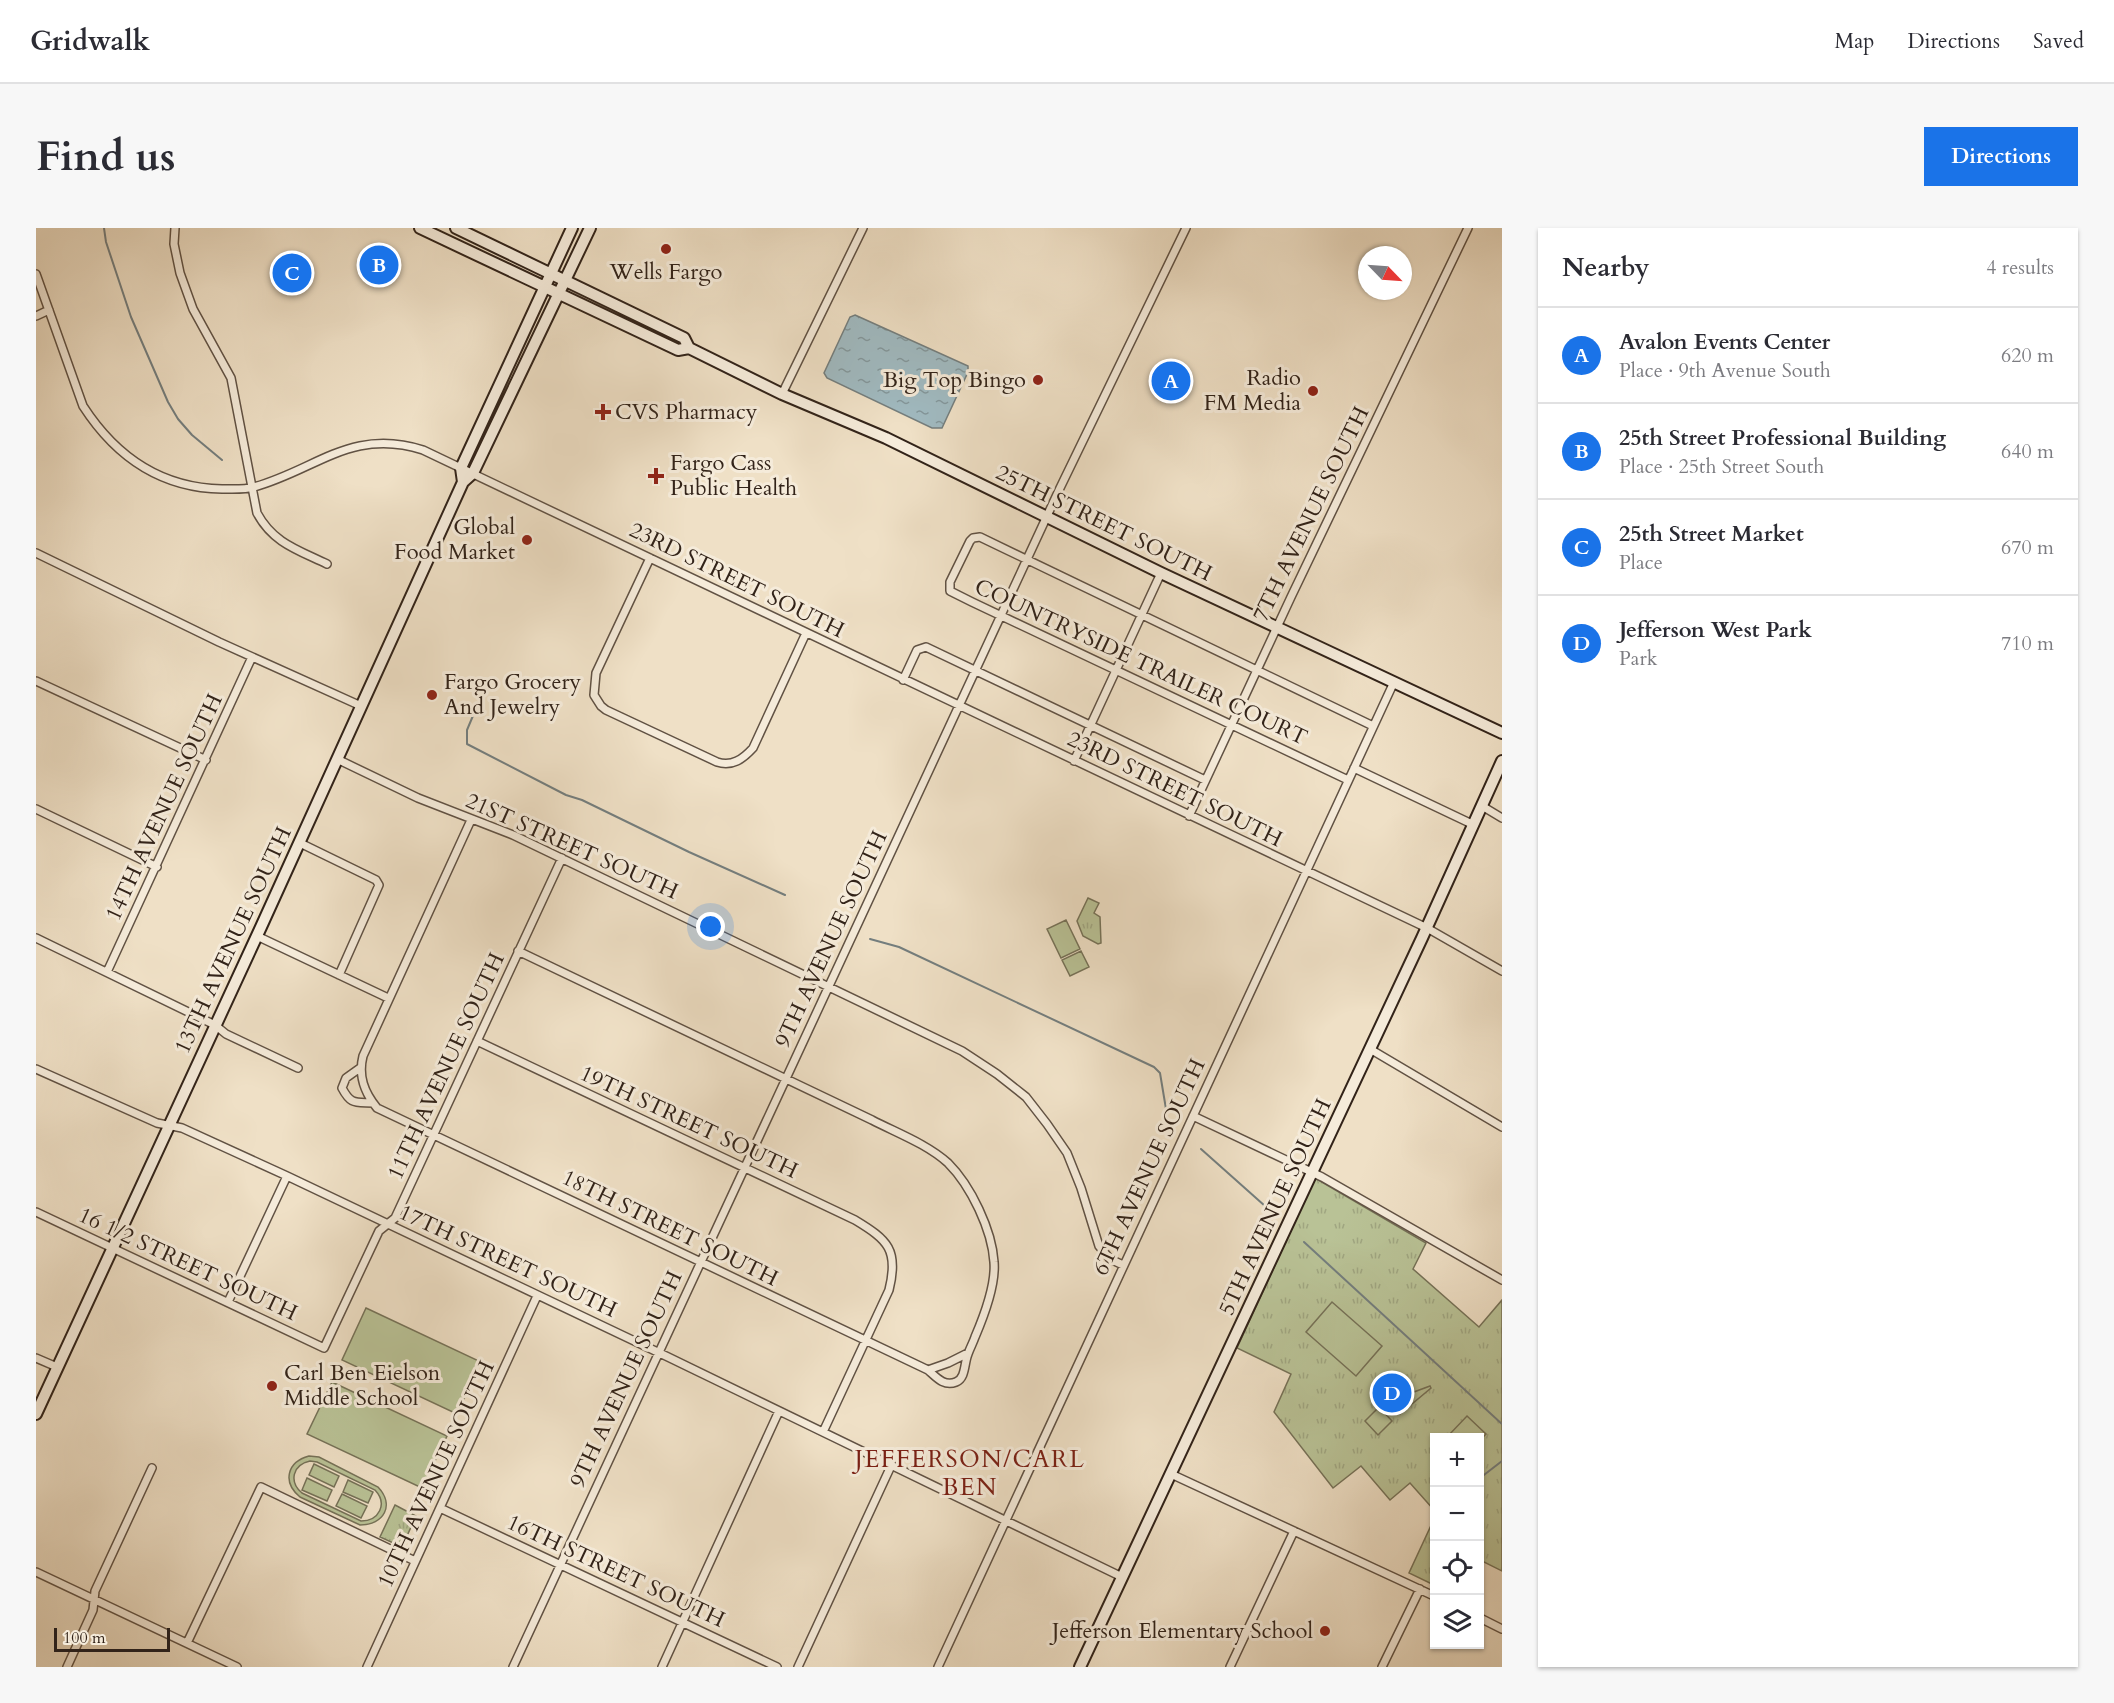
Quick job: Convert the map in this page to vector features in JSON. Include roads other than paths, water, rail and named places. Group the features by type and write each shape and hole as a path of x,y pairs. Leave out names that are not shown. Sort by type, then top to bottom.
{"main road":[{"name":"25TH STREET SOUTH","path":"420,228 678,351 689,348"},
{"name":"25TH STREET SOUTH","path":"456,228 684,338 689,348 782,394 886,438 1161,573 1502,733"},
{"name":"13TH AVENUE SOUTH","path":"463,482 462,468 572,228"},
{"name":"13TH AVENUE SOUTH","path":"36,1414 300,843 463,482 473,473 590,228"},
{"name":"5TH AVENUE SOUTH","path":"1080,1667 1427,928 1502,761"}],"street":[{"path":"175,228 174,244 180,273 194,309 231,378 256,513 264,527 274,537 327,564"},
{"path":"782,394 863,228"},
{"name":"9TH AVENUE SOUTH","path":"513,1667 1047,517 1186,228"},
{"name":"7TH AVENUE SOUTH","path":"1189,816 1256,670 1468,228"},
{"name":"23RD STREET SOUTH","path":"36,274 83,406 96,426 114,445 163,478 187,486 251,488 300,470 341,450 371,443 408,445 473,473 1427,928 1502,971"},
{"path":"36,316 49,310"},
{"name":"COUNTRYSIDE TRAILER COURT","path":"1348,780 950,591 950,582 973,538 980,537 1373,726"},
{"path":"36,553 252,657 360,706"},
{"path":"650,558 596,673 593,688 596,700 606,710 717,762 732,764 753,748 806,633"},
{"path":"1074,761 1161,573"},
{"path":"903,680 917,650 926,647 1205,780"},
{"name":"14TH AVENUE SOUTH","path":"107,972 252,657"},
{"path":"36,681 206,760"},
{"name":"6TH AVENUE SOUTH","path":"938,1667 1394,682"},
{"name":"21ST STREET SOUTH","path":"337,759 418,798 513,835 962,1050 1026,1097 1067,1153 1081,1188 1099,1246 1110,1259 1123,1265"},
{"path":"1354,768 1474,825"},
{"path":"1482,806 1502,818"},
{"path":"36,809 156,867"},
{"path":"373,1103 354,1103 348,1099 342,1088 346,1078 360,1068 388,998 471,819"},
{"path":"300,843 376,880 379,885 339,975"},
{"name":"11TH AVENUE SOUTH","path":"324,1348 379,1231 395,1218 562,858"},
{"path":"257,936 388,998"},
{"path":"36,938 298,1068"},
{"path":"518,951 925,1147 948,1164 971,1193 987,1230 994,1263 988,1306 968,1353 948,1364 928,1370"},
{"name":"19TH STREET SOUTH","path":"477,1041 855,1220 883,1240 891,1252 895,1268 890,1290 866,1342"},
{"path":"1370,1049 1502,1127"},
{"name":"18TH STREET SOUTH","path":"360,1068 365,1090 377,1108 928,1370 940,1381 952,1384 959,1381 964,1374 968,1353"},
{"name":"17TH STREET SOUTH","path":"36,1069 157,1123 182,1128 287,1176 1122,1577"},
{"path":"1193,1116 1312,1173 1502,1280"},
{"path":"228,1302 287,1176"},
{"name":"16 1/2 STREET SOUTH","path":"36,1212 324,1348"},
{"name":"10TH AVENUE SOUTH","path":"367,1667 537,1296"},
{"path":"824,1432 866,1342"},
{"path":"36,1358 57,1368"},
{"path":"662,1667 779,1411"},
{"path":"798,1667 891,1466"},
{"path":"67,1667 93,1610 95,1591 152,1468"},
{"path":"1171,1474 1432,1595"},
{"path":"187,1643 261,1488 415,1561"},
{"name":"16TH STREET SOUTH","path":"440,1508 777,1667"},
{"path":"1230,1667 1294,1531"},
{"path":"36,1572 187,1643 221,1664 237,1667"},
{"path":"1382,1667 1420,1589"},
{"path":"1484,1620 1502,1629"}],"water":[{"path":"855,315 968,366 968,372 942,428 932,428 827,378 824,373 850,317"}],"waterway":[{"path":"104,228 106,242 131,317 168,402 178,419 192,435 222,460"},
{"path":"483,692 467,730 467,744 566,795 582,800 785,895"},
{"path":"870,939 899,947 1154,1067 1160,1073 1166,1109"},
{"path":"1201,1149 1265,1206"},
{"path":"1304,1242 1502,1424"},
{"path":"1484,1475 1502,1461"}],"place":[{"name":"Wells Fargo","path":"666,249"},
{"name":"25th Street Professional Building","path":"379,265"},
{"name":"25th Street Market","path":"292,273"},
{"name":"Big Top Bingo","path":"1038,380"},
{"name":"Avalon Events Center","path":"1171,381"},
{"name":"Radio FM Media","path":"1313,391"},
{"name":"CVS Pharmacy","path":"603,412"},
{"name":"Fargo Cass Public Health","path":"656,476"},
{"name":"Global Food Market","path":"527,540"},
{"name":"Fargo Grocery And Jewelry","path":"432,695"},
{"name":"Carl Ben Eielson Middle School","path":"272,1386"},
{"name":"Jefferson West Park","path":"1392,1393"},
{"name":"Jefferson Elementary School","path":"1325,1631"}],"district":[{"name":"JEFFERSON/CARL BEN","path":"970,1473"}]}
